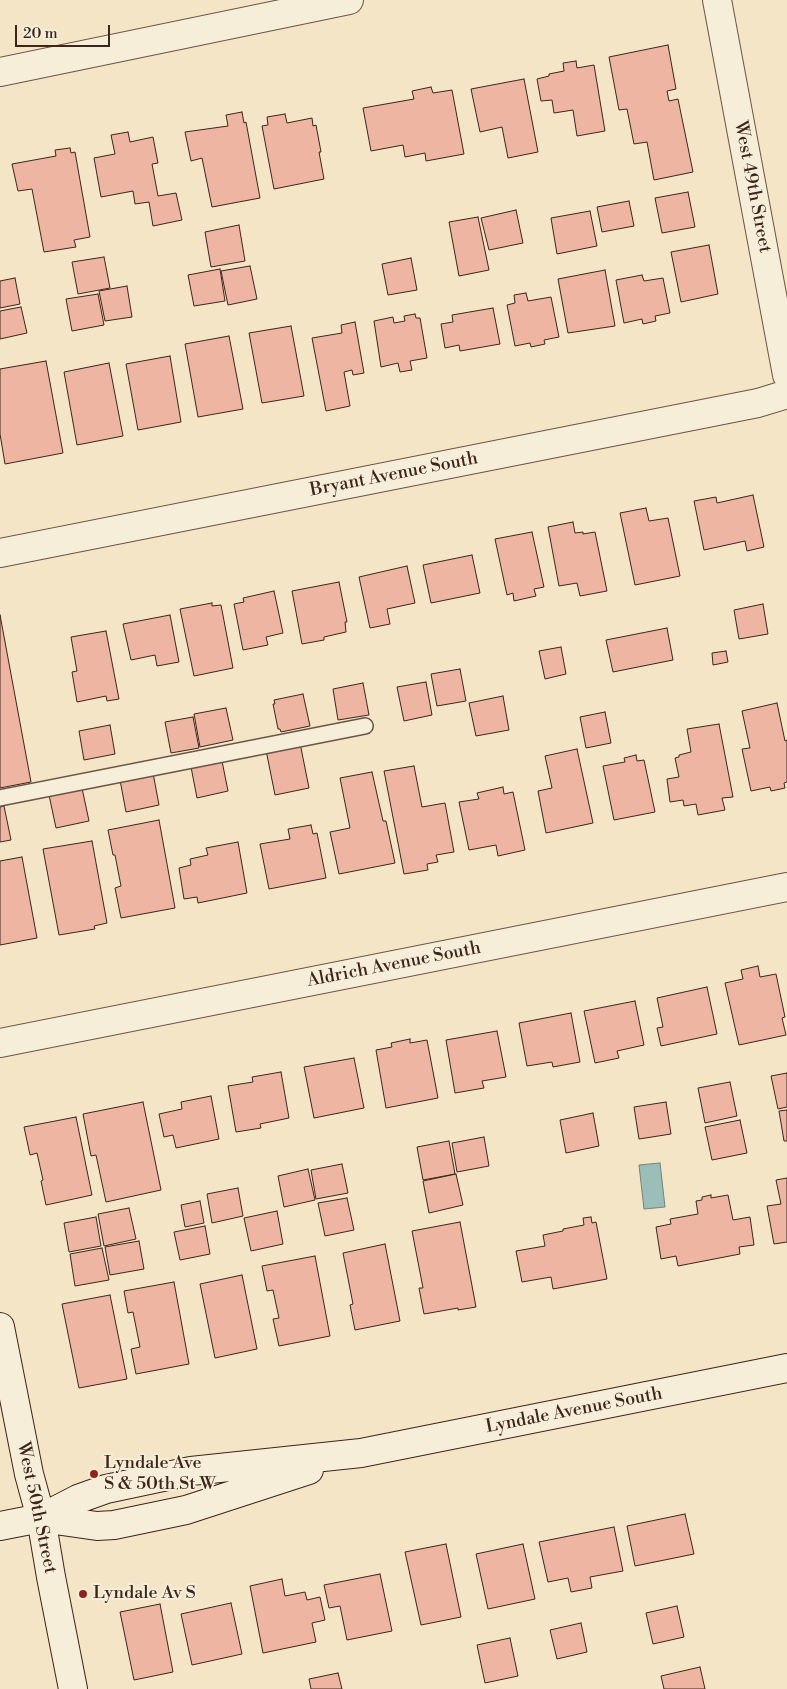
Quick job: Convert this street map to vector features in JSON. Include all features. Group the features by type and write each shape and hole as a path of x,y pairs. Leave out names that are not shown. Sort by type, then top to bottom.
{"street":[{"path":"0,72 349,0"},
{"name":"West 49th Street","path":"717,0 787,375"},
{"name":"Bryant Avenue South","path":"0,553 748,405 787,394"},
{"name":"Aldrich Avenue South","path":"0,1043 787,887"},
{"name":"West 50th Street","path":"0,1327 29,1474 41,1518 74,1689"},
{"name":"Lyndale Avenue South","path":"0,1526 41,1518 95,1492 191,1471 362,1453 787,1368"},
{"name":"Lyndale Avenue South","path":"41,1518 83,1525 103,1526 173,1514 362,1453"}],"lane":[{"path":"0,798 365,726"}],"water":[{"path":"660,1163 665,1207 644,1209 639,1165"}],"building":[{"path":"668,45 676,89 667,91 669,101 678,99 693,172 654,180 647,142 634,144 627,109 619,110 609,57"},
{"path":"576,61 577,68 594,65 605,131 577,136 573,110 554,113 552,100 541,101 537,79 564,71 563,63"},
{"path":"524,79 538,152 508,158 502,127 480,132 471,89"},
{"path":"431,87 433,93 452,90 464,154 426,161 425,153 405,157 403,145 371,151 363,108 414,99 412,91"},
{"path":"242,112 244,123 246,122 260,198 212,207 202,158 191,161 185,132 228,126 226,115"},
{"path":"285,114 287,123 312,118 313,126 316,125 324,179 274,189 262,126 268,125 267,117"},
{"path":"128,132 130,142 153,137 158,163 152,164 158,196 176,193 182,220 153,226 149,202 135,204 133,191 101,197 94,158 115,154 111,135"},
{"path":"70,148 71,153 75,152 90,237 74,240 76,247 44,252 32,189 18,191 12,164 56,156 55,150"},
{"path":"688,192 695,227 662,233 655,198"},
{"path":"629,201 634,226 602,232 597,207"},
{"path":"516,210 523,243 489,250 481,218"},
{"path":"590,211 597,246 557,254 551,218"},
{"path":"478,217 489,270 459,276 449,222"},
{"path":"239,225 245,261 211,267 205,232"},
{"path":"709,245 718,294 681,302 671,252"},
{"path":"104,257 110,288 78,294 72,262"},
{"path":"411,258 417,290 388,295 382,264"},
{"path":"250,266 257,299 228,305 221,271"},
{"path":"220,269 225,301 194,306 188,275"},
{"path":"605,270 615,326 568,333 558,279"},
{"path":"642,275 644,281 663,278 670,313 655,316 656,321 643,324 642,319 624,323 616,280"},
{"path":"15,278 20,304 0,308 0,281"},
{"path":"127,286 132,317 105,321 99,291"},
{"path":"526,293 528,301 551,297 559,337 544,340 545,344 531,347 530,343 515,346 507,305 515,303 514,295"},
{"path":"98,294 104,325 72,331 66,299"},
{"path":"21,307 27,333 0,339 0,311"},
{"path":"493,308 500,344 460,351 459,345 445,348 441,324 453,322 452,315"},
{"path":"415,314 416,318 420,318 427,358 410,361 412,370 400,372 398,363 381,367 374,321 393,317 394,323 405,321 404,316"},
{"path":"355,322 364,373 353,375 352,370 344,372 350,406 326,411 312,338 342,333 341,325"},
{"path":"291,326 304,396 262,403 249,333"},
{"path":"229,336 243,409 198,417 185,344"},
{"path":"170,356 181,422 138,430 126,364"},
{"path":"46,361 63,453 5,464 0,434 0,369"},
{"path":"109,363 123,436 77,445 64,372"},
{"path":"753,495 764,547 747,551 745,541 704,550 694,501 716,497 717,503"},
{"path":"646,508 649,521 668,518 680,576 635,585 620,513"},
{"path":"573,522 575,533 595,532 607,591 580,596 577,583 559,586 548,527"},
{"path":"532,532 544,587 534,589 536,596 514,601 513,593 507,595 495,539"},
{"path":"472,555 480,593 431,603 423,565"},
{"path":"407,566 415,603 387,609 390,624 370,628 359,577"},
{"path":"339,582 347,622 345,622 346,632 324,637 324,640 302,644 292,591"},
{"path":"274,591 283,633 266,637 268,645 243,650 234,604 244,602 243,598"},
{"path":"212,603 212,606 221,605 233,668 194,676 180,609"},
{"path":"763,604 768,634 739,639 734,610"},
{"path":"0,615 31,782 0,788"},
{"path":"170,615 179,662 157,666 155,655 131,660 123,624"},
{"path":"667,628 673,660 613,672 606,640"},
{"path":"106,631 119,699 107,701 106,696 77,702 72,672 77,671 71,637"},
{"path":"561,647 566,674 545,679 539,651"},
{"path":"726,651 728,662 713,665 712,653"},
{"path":"460,669 466,701 437,706 431,674"},
{"path":"426,682 432,715 404,721 397,687"},
{"path":"363,683 369,715 338,720 333,689"},
{"path":"303,694 310,726 281,732 278,729 273,704 275,704 274,700"},
{"path":"503,696 509,730 476,736 469,703"},
{"path":"777,703 785,741 787,740 787,782 784,783 785,788 771,791 770,787 751,791 742,749 750,748 742,711"},
{"path":"226,708 233,740 200,747 194,714"},
{"path":"605,712 611,743 586,748 580,717"},
{"path":"193,717 199,748 171,753 165,722"},
{"path":"719,724 733,797 722,798 725,810 698,815 696,804 684,806 683,800 670,802 667,779 679,777 675,758 691,752 687,729"},
{"path":"110,725 115,754 84,760 79,731"},
{"path":"300,743 309,788 275,795 266,750"},
{"path":"577,749 593,823 546,833 538,791 552,788 545,756"},
{"path":"636,755 637,761 644,760 655,812 614,820 603,766 625,762 624,758"},
{"path":"222,761 228,791 197,798 191,767"},
{"path":"414,766 422,807 445,803 454,852 436,855 438,862 427,864 428,870 404,874 384,771"},
{"path":"372,772 383,821 386,821 395,863 339,874 330,832 350,828 340,778"},
{"path":"153,773 159,805 126,812 120,780"},
{"path":"503,787 504,794 513,792 525,850 498,856 496,845 469,850 459,802 479,799 477,793"},
{"path":"82,788 89,821 56,828 49,795"},
{"path":"4,806 11,840 0,842 0,807"},
{"path":"159,820 175,908 121,918 115,888 121,886 108,830"},
{"path":"311,825 313,834 317,833 326,878 269,889 260,844 290,839 288,829"},
{"path":"92,841 107,923 94,926 95,929 59,935 43,849"},
{"path":"238,842 247,893 198,903 197,897 184,899 179,868 191,865 190,859 208,855 206,848"},
{"path":"22,857 37,938 0,945 0,861"},
{"path":"758,966 760,977 776,974 785,1017 782,1018 786,1035 739,1045 725,983 743,979 741,970"},
{"path":"707,987 717,1034 661,1046 657,1028 663,1027 657,998"},
{"path":"635,1001 644,1045 617,1051 619,1058 595,1063 584,1011"},
{"path":"571,1013 580,1062 553,1067 552,1062 527,1066 519,1023"},
{"path":"497,1031 506,1077 482,1081 484,1088 455,1093 446,1040"},
{"path":"410,1039 410,1043 427,1040 438,1098 386,1108 376,1050 392,1047 391,1043"},
{"path":"354,1058 364,1108 314,1118 304,1067"},
{"path":"281,1072 289,1118 260,1124 261,1128 236,1132 228,1086 253,1082 252,1077"},
{"path":"787,1073 787,1107 778,1109 771,1076"},
{"path":"730,1082 737,1116 705,1123 698,1088"},
{"path":"211,1096 219,1139 176,1148 173,1135 164,1137 159,1114 182,1109 181,1102"},
{"path":"143,1102 161,1190 106,1202 96,1155 91,1156 83,1114"},
{"path":"666,1102 671,1134 639,1139 634,1107"},
{"path":"787,1110 787,1141 784,1141 779,1111"},
{"path":"593,1113 599,1146 566,1153 560,1120"},
{"path":"76,1117 92,1195 46,1205 37,1153 30,1155 24,1127"},
{"path":"740,1120 747,1153 712,1160 705,1127"},
{"path":"484,1137 489,1166 457,1172 452,1143"},
{"path":"449,1141 455,1174 423,1180 417,1147"},
{"path":"342,1164 348,1193 316,1199 311,1170"},
{"path":"308,1169 315,1200 284,1207 278,1176"},
{"path":"456,1174 463,1205 429,1213 423,1181"},
{"path":"787,1178 787,1242 774,1244 767,1206 781,1204 776,1180"},
{"path":"238,1188 243,1216 212,1223 207,1194"},
{"path":"711,1195 711,1198 728,1195 733,1220 750,1217 754,1245 739,1247 740,1254 678,1266 676,1256 661,1259 656,1227 671,1224 670,1219 698,1214 696,1201"},
{"path":"347,1198 354,1230 325,1236 318,1203"},
{"path":"200,1201 204,1223 185,1227 181,1205"},
{"path":"129,1208 136,1239 104,1246 98,1214"},
{"path":"277,1211 283,1244 251,1251 244,1218"},
{"path":"96,1217 101,1246 69,1252 64,1223"},
{"path":"591,1217 592,1223 596,1222 607,1279 553,1289 551,1277 522,1282 516,1251 545,1246 543,1235 584,1225 583,1218"},
{"path":"460,1222 476,1307 424,1314 419,1288 423,1288 412,1231"},
{"path":"205,1226 210,1254 180,1260 174,1232"},
{"path":"139,1241 144,1269 110,1275 105,1247"},
{"path":"385,1244 400,1321 355,1330 350,1305 353,1304 343,1253"},
{"path":"102,1248 109,1280 75,1286 70,1254"},
{"path":"315,1256 330,1336 279,1346 273,1319 279,1318 273,1290 267,1291 262,1266"},
{"path":"242,1275 257,1349 215,1358 200,1284"},
{"path":"174,1282 189,1364 136,1374 131,1349 140,1347 133,1312 128,1313 124,1291"},
{"path":"110,1295 127,1379 79,1388 62,1304"},
{"path":"685,1514 694,1554 635,1566 627,1526"},
{"path":"614,1527 623,1571 590,1577 592,1588 571,1592 568,1578 548,1582 539,1542"},
{"path":"446,1544 461,1617 421,1625 405,1552"},
{"path":"523,1544 535,1599 488,1609 476,1554"},
{"path":"380,1574 392,1631 347,1640 340,1606 329,1608 324,1585"},
{"path":"282,1579 285,1596 305,1592 307,1600 320,1597 325,1620 312,1623 316,1642 263,1653 250,1586"},
{"path":"231,1603 242,1654 192,1665 181,1614"},
{"path":"160,1604 173,1672 134,1680 120,1612"},
{"path":"677,1606 684,1637 653,1644 646,1613"},
{"path":"581,1623 587,1652 557,1659 550,1630"},
{"path":"510,1638 518,1676 485,1683 477,1645"},
{"path":"700,1667 705,1689 664,1689 661,1676"},
{"path":"338,1673 342,1689 311,1689 309,1679"}],"place":[{"name":"Lyndale Ave S & 50th St W","path":"94,1474"},
{"name":"Lyndale Av S","path":"83,1594"}]}
